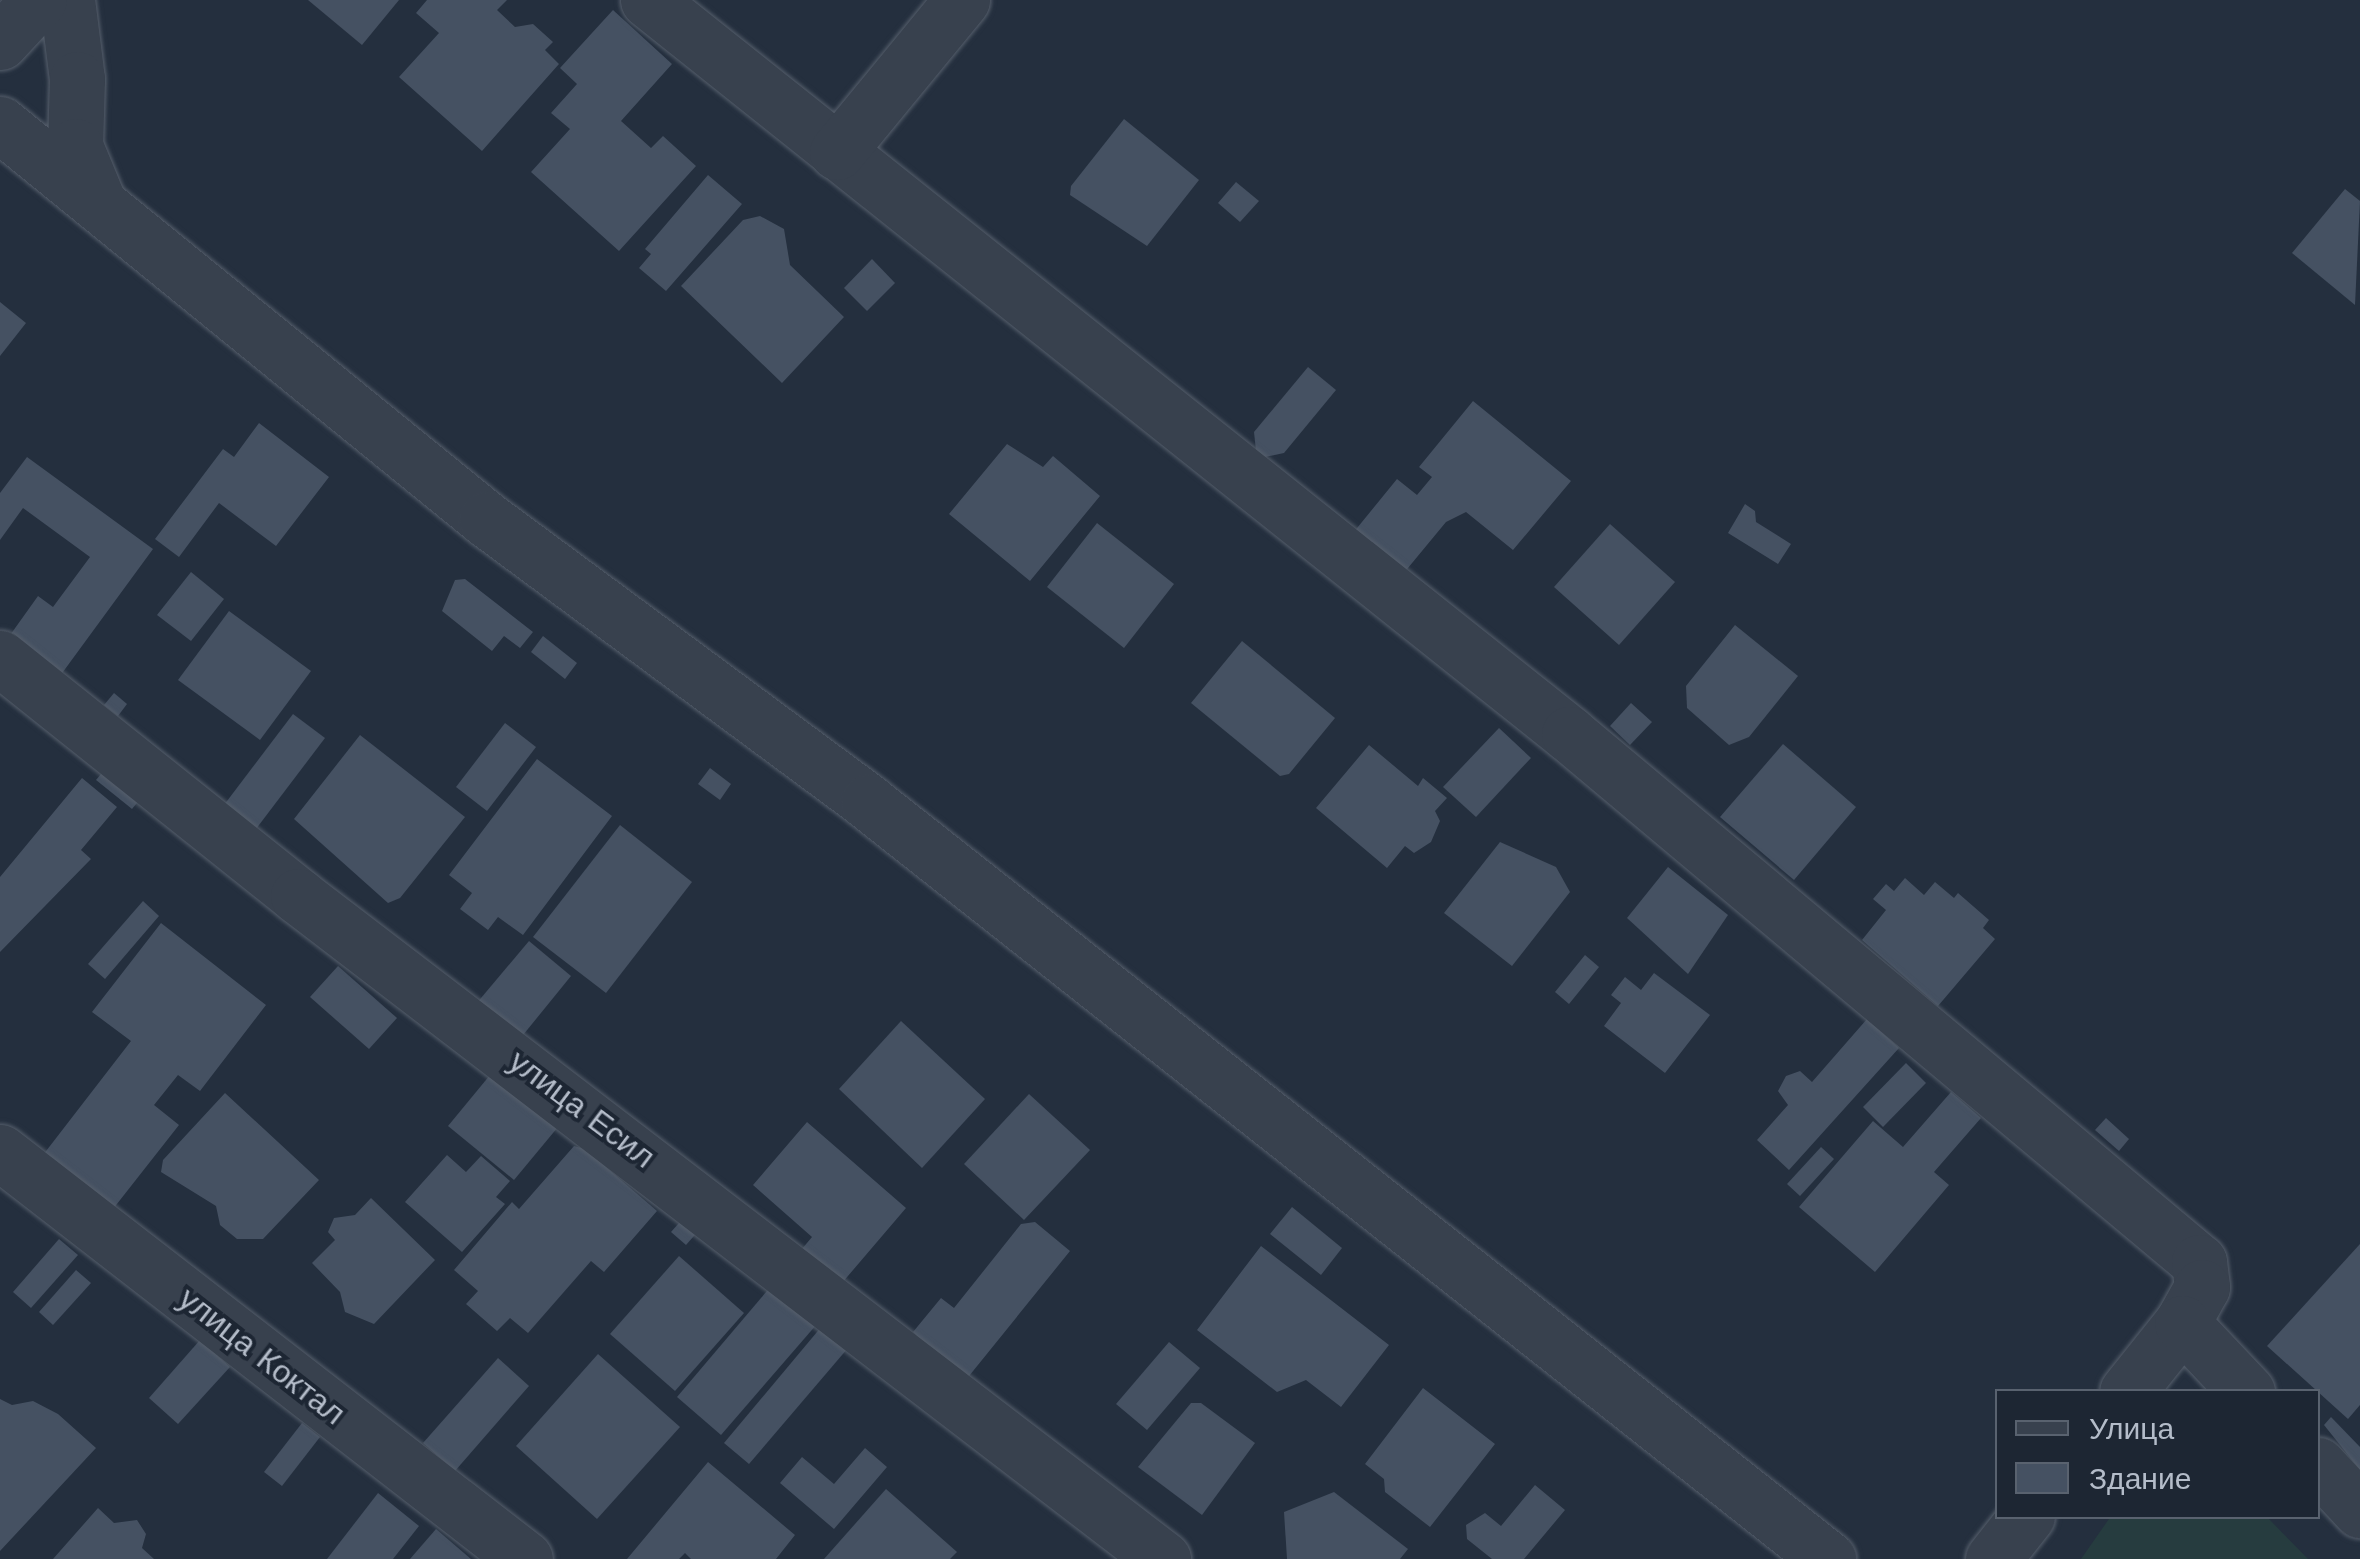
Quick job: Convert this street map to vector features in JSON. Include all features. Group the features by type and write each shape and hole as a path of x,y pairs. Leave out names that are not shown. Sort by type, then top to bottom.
{"street":[{"path":"0,42 39,0"},
{"path":"67,0 77,78 75,146 99,204"},
{"path":"648,0 837,152 972,252 1569,734 2198,1262 2202,1287 2182,1323 2129,1389"},
{"path":"837,152 962,0"},
{"path":"0,124 486,520 868,802 1828,1559"},
{"name":"улица Есил","path":"0,658 298,896 1163,1559"},
{"name":"улица Коктал","path":"0,1152 525,1559"},
{"path":"2182,1323 2244,1389"},
{"path":"2320,1467 2360,1510"},
{"path":"1993,1559 2025,1519"}],"green space":[{"path":"2109,1519 2269,1519 2308,1559 2081,1559"}],"building":[{"path":"308,0 399,0 362,45"},
{"path":"427,0 507,0 497,10 515,27 533,24 553,42 545,50 559,64 482,151 399,77 439,33 416,13"},
{"path":"613,10 672,64 621,121 651,148 663,136 696,166 619,251 531,172 570,129 551,113 577,84 560,68"},
{"path":"1124,119 1199,180 1147,246 1070,195 1071,186"},
{"path":"708,175 742,204 666,291 639,268 651,254 645,249"},
{"path":"1236,182 1259,201 1240,222 1218,203"},
{"path":"2345,189 2360,201 2355,305 2292,253"},
{"path":"760,216 784,229 790,265 844,317 782,383 681,286 743,220"},
{"path":"872,259 895,283 867,311 844,288"},
{"path":"0,302 26,323 0,356"},
{"path":"1308,367 1336,390 1284,453 1265,457 1256,451 1254,432"},
{"path":"1473,401 1571,481 1513,550 1466,512 1446,522 1403,574 1353,533 1397,479 1417,495 1432,477 1419,467"},
{"path":"259,423 329,477 276,546 219,503 179,557 155,539 223,449 234,457"},
{"path":"1007,444 1043,467 1053,456 1100,496 1030,581 949,514"},
{"path":"27,457 153,549 60,676 8,638 38,596 53,607 90,557 23,508 0,540 0,493"},
{"path":"1745,504 1755,511 1756,522 1791,544 1778,564 1728,533"},
{"path":"1097,523 1174,584 1124,648 1047,587"},
{"path":"1610,524 1675,582 1619,645 1554,587"},
{"path":"191,572 224,599 191,641 157,615"},
{"path":"465,579 533,632 520,648 504,636 492,651 442,611 455,580"},
{"path":"229,611 311,671 260,740 178,680"},
{"path":"1735,625 1798,676 1749,737 1729,745 1687,708 1686,686"},
{"path":"543,636 577,663 565,679 531,652"},
{"path":"1242,641 1335,718 1289,774 1280,776 1191,703"},
{"path":"114,693 127,704 118,716 104,705"},
{"path":"1631,703 1652,722 1630,745 1610,726"},
{"path":"293,714 325,738 256,829 224,805"},
{"path":"505,723 536,747 487,811 456,787"},
{"path":"1499,728 1531,758 1476,817 1443,787"},
{"path":"360,735 465,817 400,898 388,903 294,819"},
{"path":"1783,744 1856,807 1794,880 1720,817"},
{"path":"1369,745 1418,786 1423,778 1447,798 1435,811 1440,821 1431,842 1414,853 1405,846 1387,868 1316,808"},
{"path":"537,759 612,816 523,935 498,917 488,930 460,909 472,893 449,875"},
{"path":"111,762 146,792 132,809 96,780"},
{"path":"710,768 731,784 720,800 698,784"},
{"path":"82,778 117,807 81,850 91,859 0,952 0,877"},
{"path":"620,825 692,882 606,993 533,937"},
{"path":"1500,842 1556,867 1570,892 1512,966 1444,913"},
{"path":"1668,867 1728,915 1688,974 1627,918"},
{"path":"1905,878 1924,895 1935,882 1954,898 1958,893 1989,920 1983,928 1995,939 1938,1006 1862,940 1886,910 1873,899 1886,884 1894,891"},
{"path":"143,901 159,916 105,979 88,964"},
{"path":"161,923 266,1005 200,1091 178,1075 154,1105 179,1125 113,1209 43,1155 131,1041 92,1012"},
{"path":"529,941 571,976 519,1040 476,1004"},
{"path":"1585,955 1599,967 1569,1004 1555,992"},
{"path":"338,966 397,1018 369,1049 310,997"},
{"path":"1654,973 1710,1015 1665,1073 1604,1026 1621,1003 1611,995 1625,977 1641,990"},
{"path":"1867,1019 1899,1048 1789,1170 1757,1140 1788,1105 1778,1091 1786,1076 1800,1071 1812,1082"},
{"path":"901,1021 985,1099 922,1168 839,1089"},
{"path":"1906,1063 1926,1083 1883,1127 1863,1107"},
{"path":"495,1069 558,1127 514,1180 448,1126"},
{"path":"1951,1092 1981,1118 1934,1172 1949,1185 1875,1272 1799,1207 1873,1121 1903,1147"},
{"path":"225,1093 319,1180 263,1239 237,1239 220,1225 216,1206 161,1172 163,1160"},
{"path":"1029,1094 1090,1150 1024,1220 964,1164"},
{"path":"2106,1118 2129,1139 2119,1151 2095,1130"},
{"path":"807,1122 906,1208 836,1290 796,1256 812,1237 753,1185"},
{"path":"574,1146 585,1149 657,1211 604,1272 591,1261 528,1333 510,1318 497,1331 466,1304 478,1291 454,1270 512,1202 519,1209"},
{"path":"1821,1147 1834,1159 1800,1196 1787,1184"},
{"path":"447,1155 466,1172 481,1156 510,1181 496,1197 505,1204 462,1252 405,1202"},
{"path":"371,1198 435,1260 374,1324 345,1312 340,1292 312,1263 335,1240 328,1232 334,1218 355,1215"},
{"path":"1292,1207 1342,1248 1321,1275 1270,1234"},
{"path":"686,1215 701,1228 686,1245 671,1232"},
{"path":"1035,1222 1070,1251 965,1381 913,1332 941,1298 954,1308 1021,1224"},
{"path":"59,1239 78,1255 31,1308 13,1292"},
{"path":"2360,1244 2360,1405 2348,1419 2320,1394 2320,1389 2315,1389 2267,1346"},
{"path":"1261,1246 1389,1345 1341,1407 1306,1380 1277,1392 1197,1330"},
{"path":"679,1256 744,1313 675,1391 610,1334"},
{"path":"76,1270 91,1283 53,1325 39,1312"},
{"path":"772,1285 817,1324 721,1435 677,1397"},
{"path":"822,1326 848,1348 749,1464 724,1443"},
{"path":"200,1340 230,1367 178,1424 149,1398"},
{"path":"1169,1342 1200,1368 1147,1430 1116,1404"},
{"path":"598,1354 680,1427 597,1519 516,1446"},
{"path":"498,1358 529,1386 455,1471 423,1443"},
{"path":"1423,1388 1495,1444 1430,1527 1385,1492 1384,1479 1365,1464"},
{"path":"0,1399 12,1405 33,1401 58,1414 96,1448 0,1551"},
{"path":"1191,1403 1201,1403 1255,1443 1202,1515 1138,1467"},
{"path":"2331,1417 2360,1447 2360,1470 2324,1425"},
{"path":"302,1423 320,1437 282,1486 264,1472"},
{"path":"865,1448 887,1467 834,1529 780,1483 802,1457 834,1484"},
{"path":"708,1462 795,1535 776,1559 691,1559 685,1553 679,1559 627,1559"},
{"path":"1535,1485 1565,1510 1524,1559 1492,1559 1467,1539 1466,1525 1485,1513 1501,1526"},
{"path":"886,1489 957,1552 950,1559 824,1559"},
{"path":"1334,1492 1408,1549 1400,1559 1287,1559 1284,1512"},
{"path":"378,1493 419,1526 393,1559 327,1559"},
{"path":"98,1508 114,1523 137,1520 146,1534 142,1548 154,1559 53,1559"},
{"path":"436,1529 471,1559 410,1559"}]}
